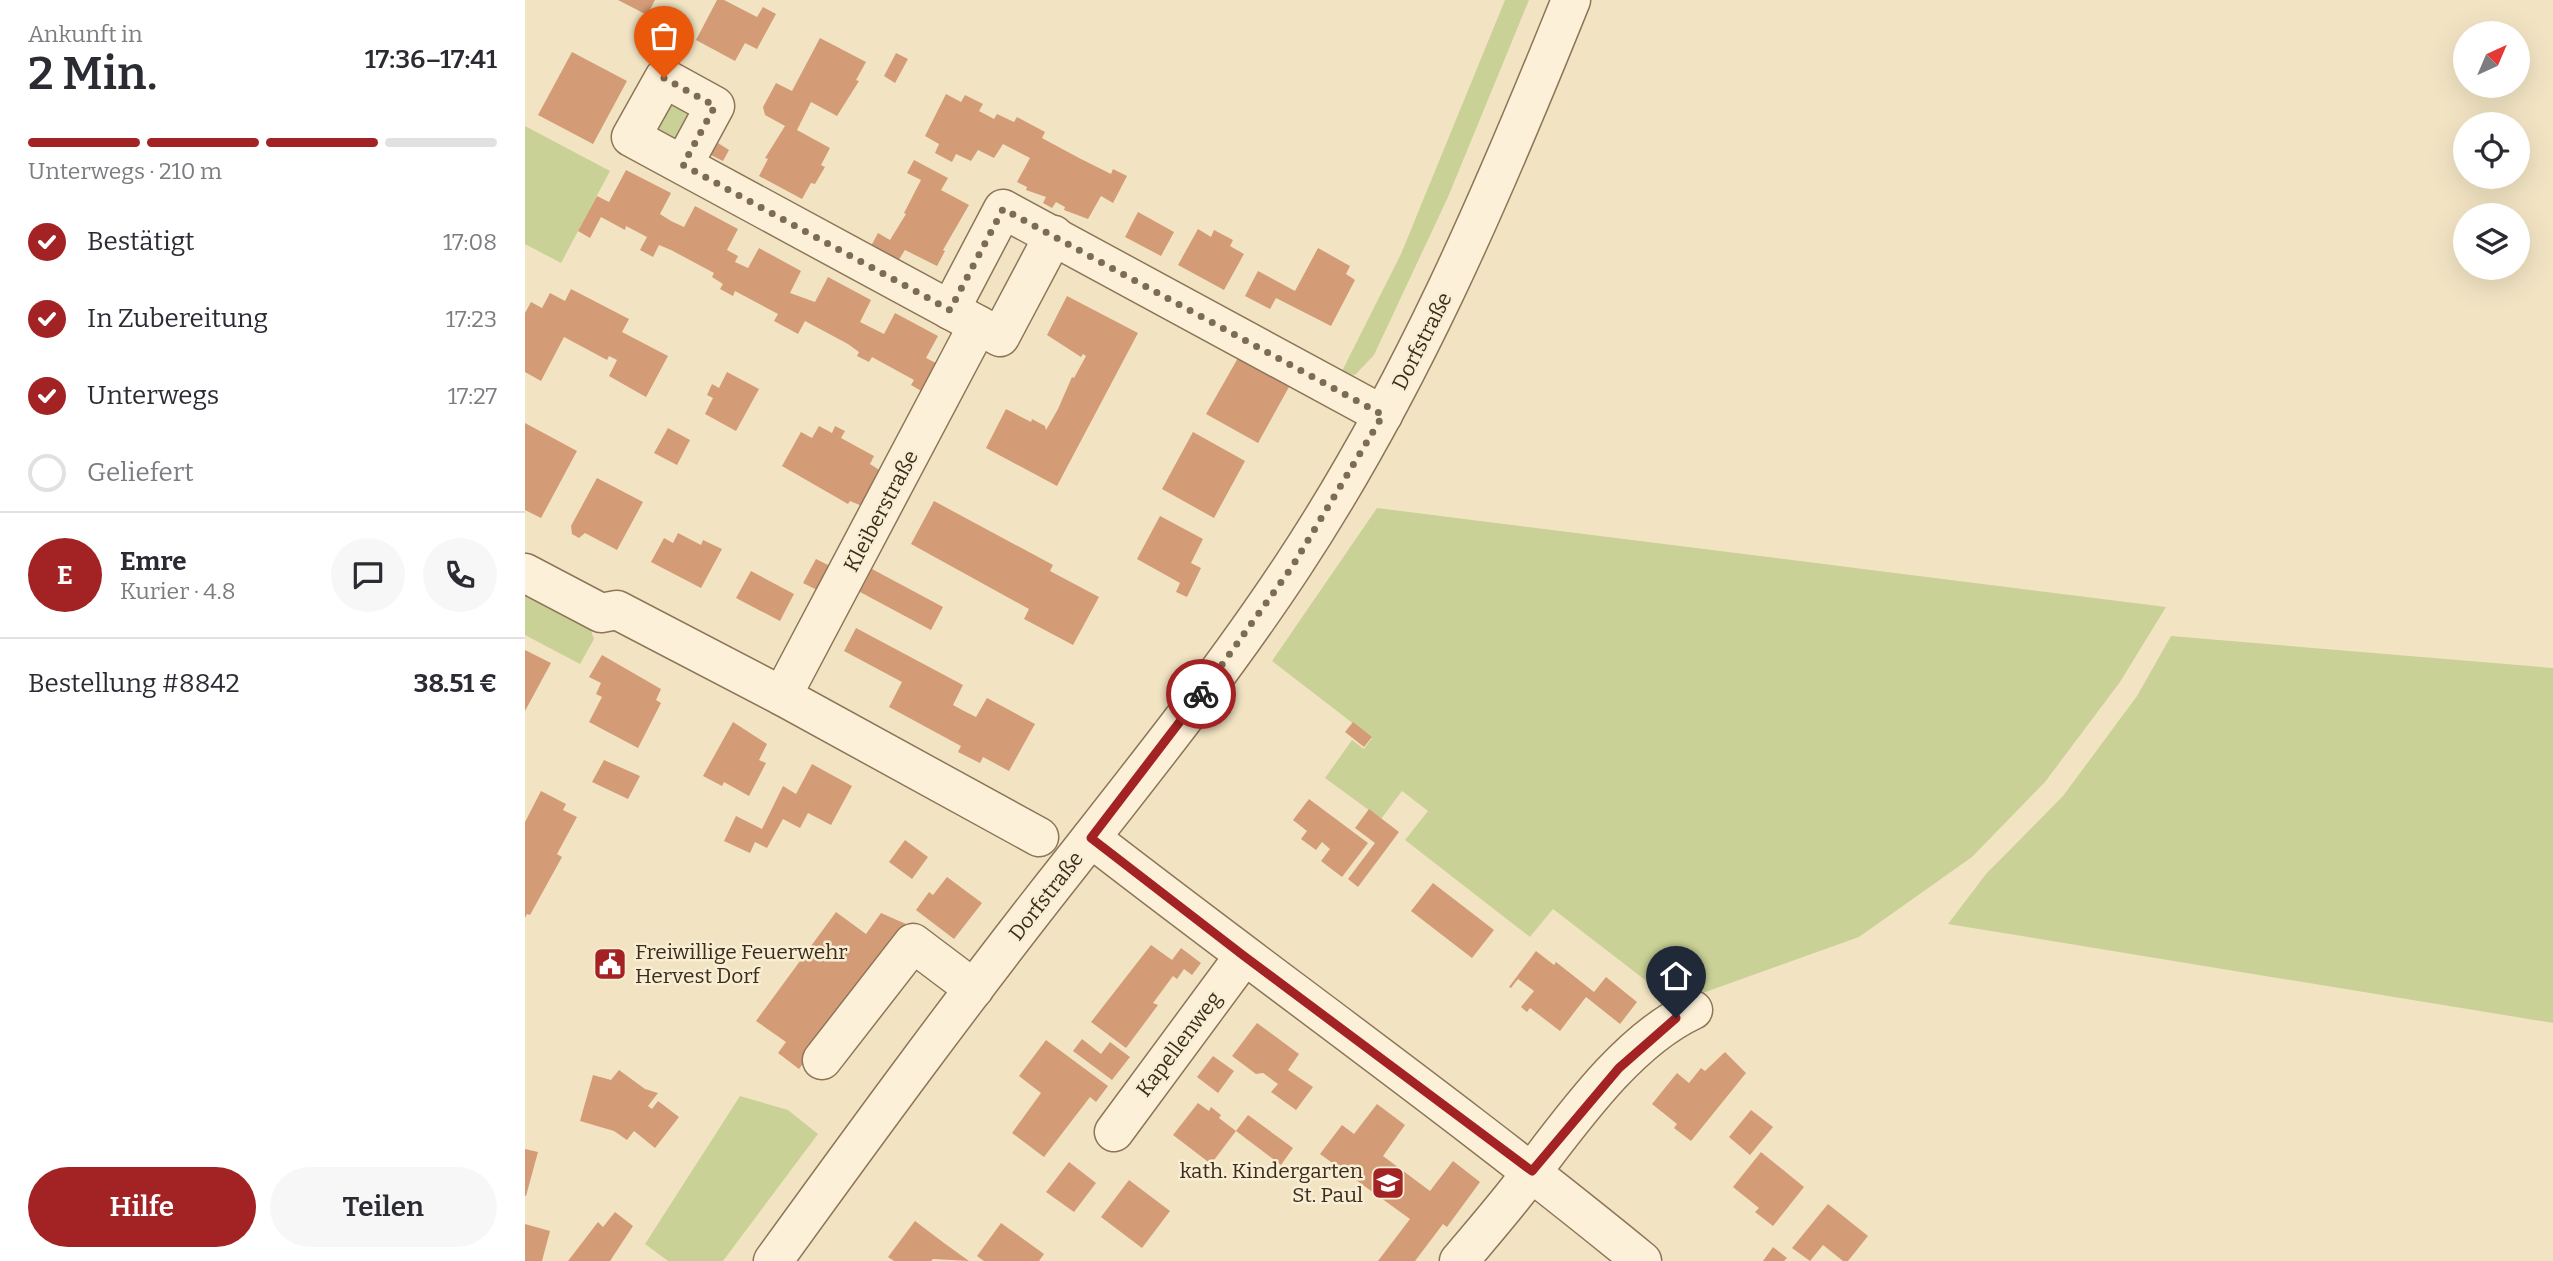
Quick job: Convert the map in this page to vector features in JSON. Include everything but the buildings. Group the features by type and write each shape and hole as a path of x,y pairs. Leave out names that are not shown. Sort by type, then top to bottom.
{"street":[{"name":"Dorfstraße","path":"773,1261 863,1136 1207,686 1292,567 1383,415 1447,291 1571,0"},
{"path":"683,165 1000,337 1054,235 1383,415"},
{"name":"Kleiberstraße","path":"782,696 964,317 1003,209 1054,235"},
{"path":"525,573 601,613 617,610 782,696 1039,838"},
{"path":"1091,838 1532,1171 1642,1261"},
{"path":"823,1060 913,943 974,989"},
{"name":"Kapellenweg","path":"1114,1132 1244,956"},
{"path":"1459,1261 1619,1068 1668,1024 1693,1010"}],"green space":[{"path":"1505,0 1529,0 1448,197 1374,355 1355,375 1341,373 1401,254"},
{"path":"663,97 692,112 678,140 651,134"},
{"path":"525,126 610,171 561,263 525,244"},
{"path":"1377,508 2166,607 2120,682 2045,782 1972,857 1859,937 1675,1003 1553,909 1530,937 1405,840 1428,811 1402,791 1381,819 1325,778 1352,740 1364,749 1372,738 1272,661"},
{"path":"525,591 589,625 594,639 580,664 525,635"},
{"path":"2171,636 2553,668 2553,1023 1948,924 1986,874 2063,796 2137,696"},
{"path":"740,1096 788,1110 818,1134 723,1261 668,1261 645,1244"}],"way so far":[{"path":"664,78 715,106 683,165 950,310 1003,209 1383,415 1292,567 1201,694"}],"place":[{"name":"Freiwillige Feuerwehr Hervest Dorf","path":"610,964"},
{"name":"kath. Kindergarten St. Paul","path":"1388,1183"}],"route":[{"path":"1201,694 1091,838 1532,1171 1619,1068 1676,1018"}]}
